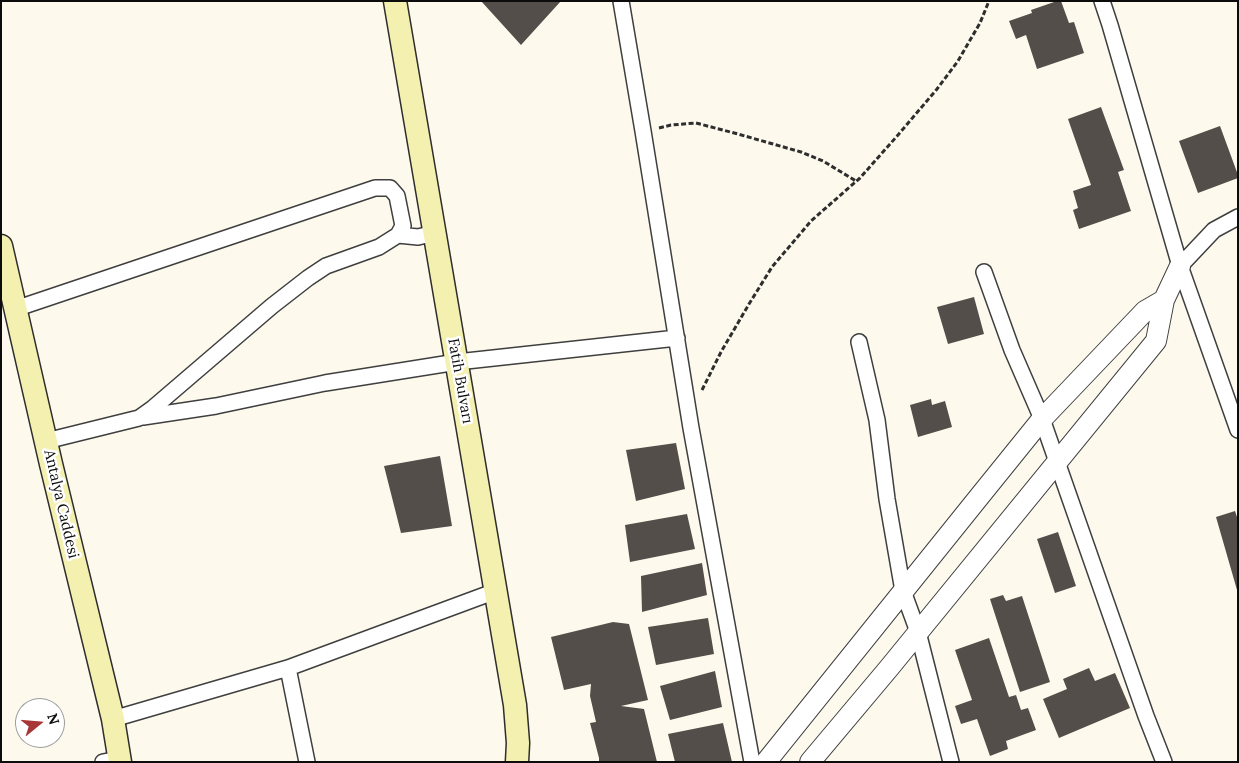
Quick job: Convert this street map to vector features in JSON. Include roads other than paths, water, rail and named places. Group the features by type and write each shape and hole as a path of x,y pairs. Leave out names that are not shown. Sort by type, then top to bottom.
{"main road":[{"name":"Fatih Bulvarı","path":"395,1 515,705 518,743 517,762"},
{"name":"Antalya Caddesi","path":"1,246 113,719 114,761"}],"street":[{"path":"621,1 691,428 752,762"},
{"path":"1102,1 1180,266 1238,430"},
{"path":"15,309 376,188 390,188 397,196 403,226 398,235 379,247 326,266 308,278 139,418"},
{"path":"810,762 1156,342 1164,300 1180,266 1214,230 1238,217"},
{"path":"398,235 418,237 435,233"},
{"path":"984,272 1012,350 1042,420 1164,762"},
{"path":"766,762 1042,420 1145,311 1164,300"},
{"path":"46,441 139,418 216,406 325,383 457,362 677,338"},
{"path":"860,342 877,420 887,499 904,591 918,632 952,762"},
{"path":"113,719 288,668 496,591"},
{"path":"288,668 307,762"}]}
